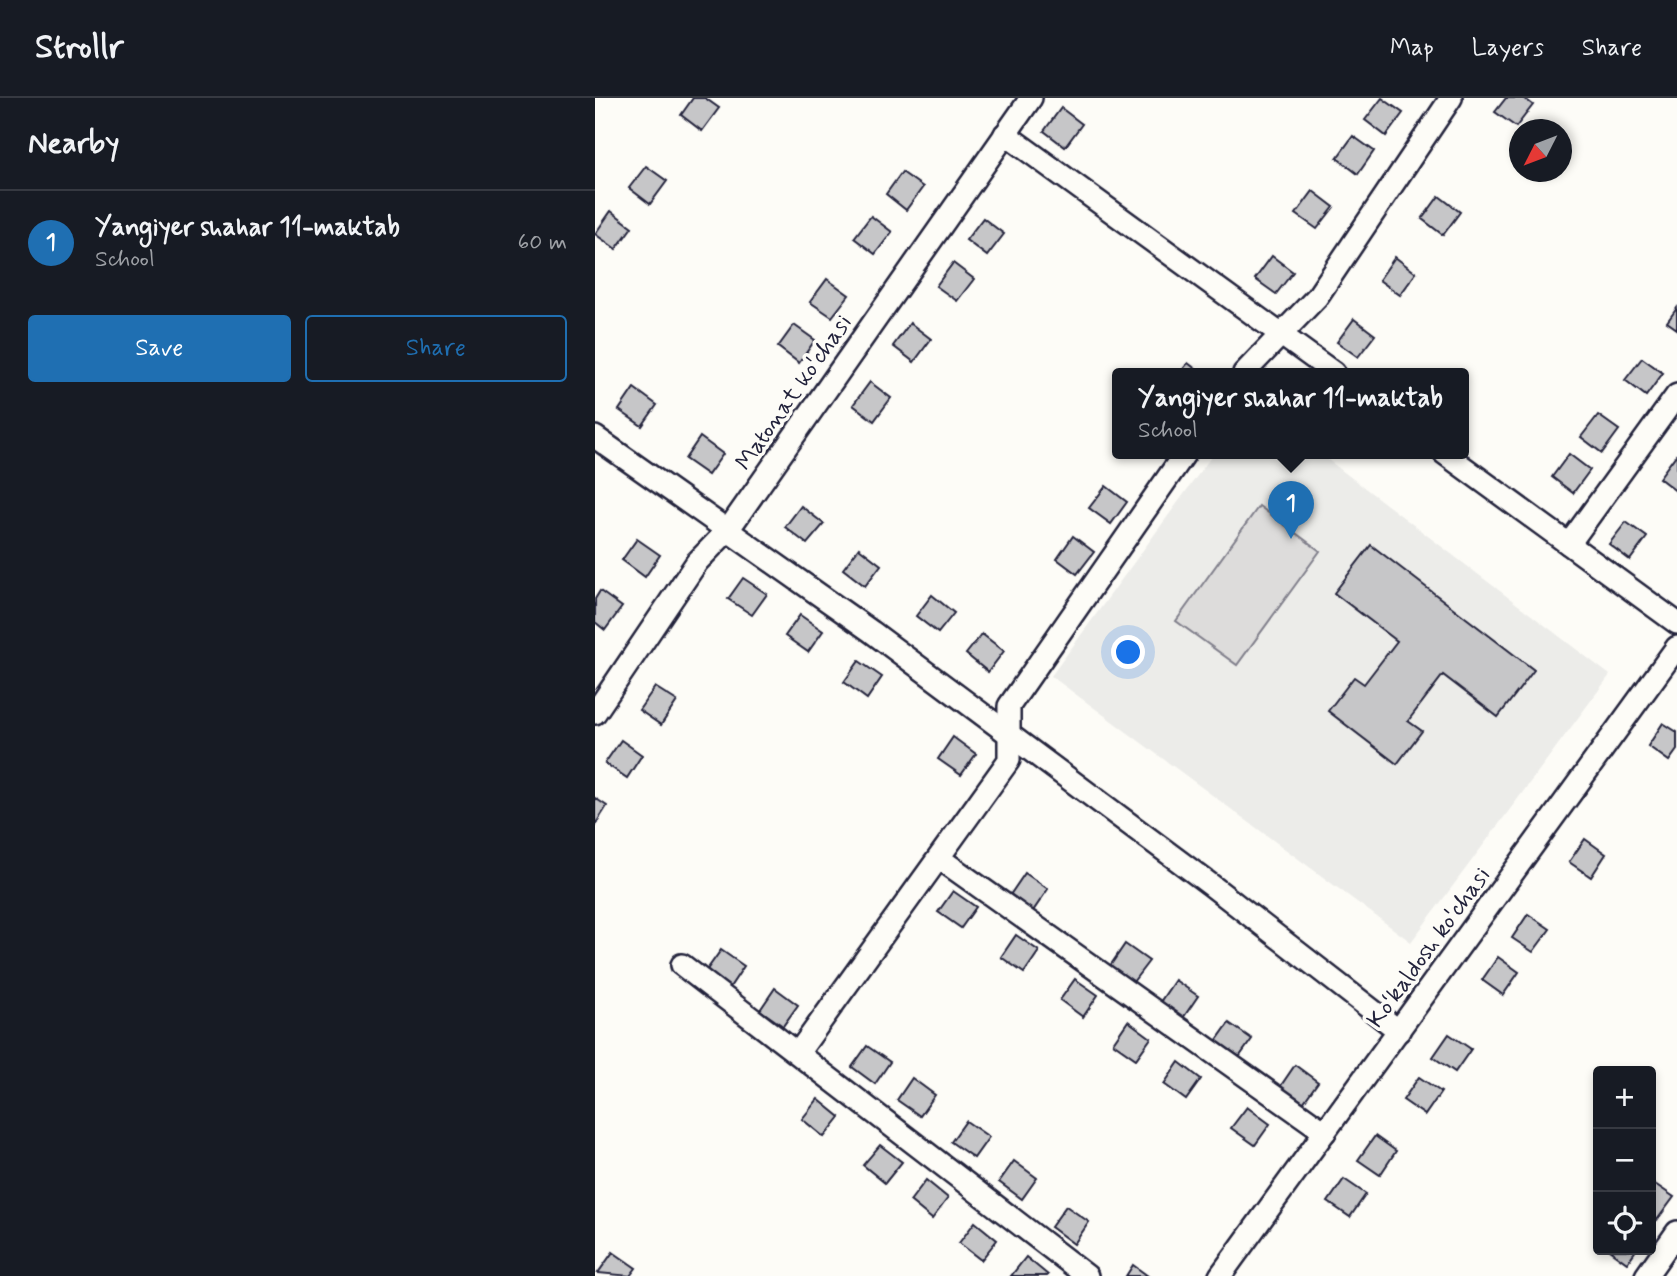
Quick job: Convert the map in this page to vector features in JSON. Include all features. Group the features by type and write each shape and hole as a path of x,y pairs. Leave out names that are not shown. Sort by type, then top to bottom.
{"street":[{"name":"Matonat ko'chasi","path":"595,713 698,562 728,530 1031,98"},
{"path":"1248,368 1279,333 1318,297 1451,98"},
{"path":"1005,134 1327,368"},
{"path":"1569,544 1677,395"},
{"path":"595,437 872,632 1211,885 1399,1031"},
{"path":"798,1053 1009,760 1009,706 1181,459"},
{"path":"1452,459 1677,623"},
{"name":"Ko‘kaldosh ko'chasi","path":"1220,1276 1677,647"},
{"path":"939,858 1325,1132"},
{"path":"682,965 1087,1276"},
{"path":"1646,1276 1677,1232"}],"shaded area":[{"path":"1210,459 1327,459 1610,675 1411,942 1051,676"},
{"path":"1259,506 1320,551 1237,665 1176,621"}],"building":[{"path":"693,98 705,98 719,108 702,131 681,115"},
{"path":"1382,98 1403,113 1386,136 1365,120"},
{"path":"1506,98 1524,98 1533,105 1522,119 1509,119 1509,122 1495,112"},
{"path":"1061,108 1082,124 1065,147 1044,131"},
{"path":"1353,136 1374,151 1358,174 1337,158"},
{"path":"646,166 667,181 650,204 629,188"},
{"path":"902,172 923,187 906,210 886,194"},
{"path":"1313,191 1334,207 1317,229 1296,214"},
{"path":"1439,196 1460,212 1443,235 1422,219"},
{"path":"611,211 632,227 616,249 595,234"},
{"path":"871,216 892,232 875,254 854,238"},
{"path":"983,218 1004,234 987,256 966,240"},
{"path":"1272,256 1293,272 1276,294 1255,279"},
{"path":"1395,257 1416,273 1400,295 1379,280"},
{"path":"953,263 974,279 957,301 936,286"},
{"path":"827,279 849,295 832,317 810,302"},
{"path":"1677,308 1677,329 1667,322"},
{"path":"1354,319 1375,335 1358,357 1337,342"},
{"path":"910,323 931,339 914,362 893,346"},
{"path":"794,325 815,340 799,363 778,347"},
{"path":"1642,358 1663,373 1646,396 1625,380"},
{"path":"870,382 891,398 874,421 853,405"},
{"path":"634,388 657,405 642,426 619,410"},
{"path":"1598,415 1619,430 1602,453 1581,437"},
{"path":"700,437 723,454 708,475 685,459"},
{"path":"1569,454 1590,470 1573,493 1552,477"},
{"path":"1676,455 1677,457 1677,492 1659,478"},
{"path":"1106,486 1127,502 1111,524 1089,508"},
{"path":"801,506 824,524 807,544 785,527"},
{"path":"1626,522 1647,537 1630,560 1609,544"},
{"path":"1073,536 1094,552 1077,574 1057,559"},
{"path":"637,539 660,555 645,577 622,560"},
{"path":"1371,545 1534,670 1498,717 1443,675 1408,721 1422,731 1397,764 1328,711 1354,677 1364,684 1397,641 1334,593"},
{"path":"859,548 881,565 865,586 843,569"},
{"path":"743,578 767,594 752,615 728,599"},
{"path":"600,591 622,607 605,630 595,622 595,599"},
{"path":"932,595 954,613 938,633 916,616"},
{"path":"800,615 823,631 808,652 785,636"},
{"path":"982,634 1004,651 988,672 966,654"},
{"path":"859,661 882,677 867,699 844,682"},
{"path":"655,687 677,701 661,725 639,710"},
{"path":"1663,723 1677,732 1677,750 1669,761 1648,746"},
{"path":"953,737 976,754 961,775 938,759"},
{"path":"621,740 642,755 627,778 605,763"},
{"path":"595,798 607,806 595,825"},
{"path":"1585,839 1606,854 1591,877 1569,862"},
{"path":"1025,873 1048,889 1033,911 1010,895"},
{"path":"953,891 976,907 961,928 938,912"},
{"path":"1528,914 1550,929 1533,952 1512,938"},
{"path":"1016,935 1039,951 1024,973 1001,957"},
{"path":"1125,944 1149,961 1133,982 1110,966"},
{"path":"721,950 744,966 730,987 706,971"},
{"path":"1498,957 1519,972 1503,995 1482,980"},
{"path":"1075,979 1098,995 1083,1017 1060,1000"},
{"path":"1175,980 1198,996 1183,1018 1160,1002"},
{"path":"775,988 798,1005 783,1026 760,1010"},
{"path":"1128,1021 1151,1038 1136,1059 1113,1043"},
{"path":"1229,1023 1252,1039 1237,1060 1214,1044"},
{"path":"1449,1034 1471,1049 1455,1072 1433,1057"},
{"path":"867,1046 890,1062 875,1084 852,1067"},
{"path":"1179,1062 1201,1079 1186,1100 1164,1084"},
{"path":"1295,1065 1318,1082 1303,1103 1280,1087"},
{"path":"1419,1077 1441,1092 1425,1115 1403,1100"},
{"path":"912,1078 935,1095 920,1116 897,1100"},
{"path":"818,1099 840,1117 824,1137 802,1119"},
{"path":"1247,1107 1270,1124 1255,1145 1231,1128"},
{"path":"966,1121 989,1137 974,1158 951,1142"},
{"path":"1375,1136 1396,1151 1380,1175 1358,1160"},
{"path":"880,1145 902,1162 885,1183 863,1165"},
{"path":"1014,1161 1037,1178 1022,1199 999,1182"},
{"path":"1344,1179 1366,1194 1350,1217 1328,1202"},
{"path":"926,1180 948,1198 932,1219 910,1201"},
{"path":"1656,1185 1674,1197 1656,1219"},
{"path":"1066,1206 1089,1222 1074,1244 1051,1227"},
{"path":"975,1222 997,1240 981,1260 959,1243"},
{"path":"613,1252 636,1268 630,1276 598,1273"},
{"path":"1616,1255 1633,1255 1627,1263"},
{"path":"1026,1257 1048,1275 1011,1276"},
{"path":"1133,1265 1148,1276 1126,1276"}],"place":[{"name":"Yangiyer shahar 11-maktab","path":"1291,539"}]}
